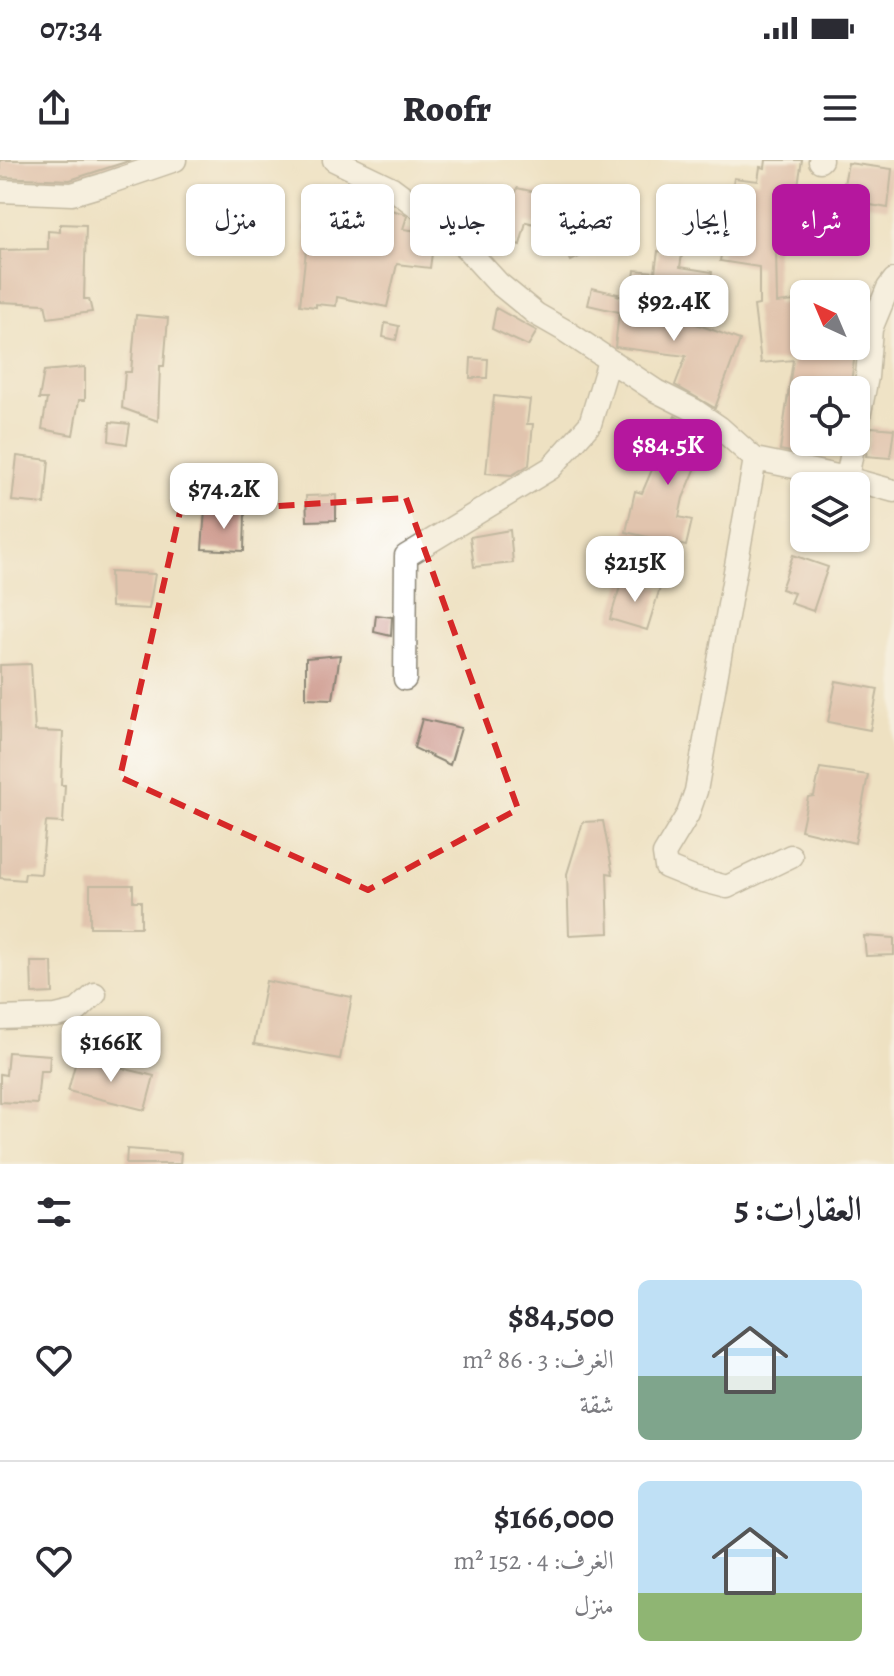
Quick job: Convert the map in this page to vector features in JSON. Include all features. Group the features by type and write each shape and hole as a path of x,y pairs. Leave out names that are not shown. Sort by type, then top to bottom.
{"street":[{"path":"0,191 72,194 175,160"},
{"path":"334,160 392,188 466,248 498,283 536,314 656,391 694,410 719,427 755,459 818,472"},
{"path":"867,376 871,329 894,280"},
{"path":"405,679 406,556 551,468 590,424 609,361"},
{"path":"755,459 696,791 688,814 664,854 666,867 727,887 791,856"},
{"path":"870,484 894,491"},
{"path":"0,1018 56,1016 77,1011 95,994"}],"highlighted area":[{"path":"406,498 518,809 368,890 120,777 180,512"}],"building":[{"path":"0,160 132,160 70,180 0,177"},
{"path":"766,160 802,160 798,184 772,184 772,256 776,256 777,303 790,302 790,360 793,360 761,363 754,306 759,305 759,267 720,261 721,256 756,256 756,184 733,184 734,178 758,181 760,167 765,168"},
{"path":"848,163 892,169 888,208 870,205 870,184 844,184"},
{"path":"517,188 531,191 531,223 526,222 520,245 515,244"},
{"path":"394,211 407,216 403,229 410,230 410,256 432,256 430,268 397,264 387,307 337,297 336,306 300,305 305,256 394,256"},
{"path":"60,224 86,225 84,299 89,299 92,312 48,318 45,304 0,302 0,250 48,249 48,231 60,232"},
{"path":"657,256 682,256 680,267 712,272 708,301 633,290 635,270 655,272"},
{"path":"592,288 618,294 740,340 715,408 675,385 686,356 615,347 619,312 588,305"},
{"path":"496,308 537,331 528,346 492,329"},
{"path":"136,315 168,318 164,366 160,366 158,421 122,408 125,372 131,372"},
{"path":"385,323 399,326 396,340 383,337"},
{"path":"471,358 488,359 487,378 470,378"},
{"path":"793,360 854,360 852,376 791,376"},
{"path":"85,367 85,400 79,400 73,435 42,429 47,399 39,399 44,371"},
{"path":"790,381 790,452 780,450"},
{"path":"494,396 530,400 527,424 533,424 529,465 512,475 486,473"},
{"path":"675,416 709,437 683,498 679,517 692,520 686,546 626,532 635,491 642,493"},
{"path":"110,422 130,424 127,444 109,441"},
{"path":"871,427 894,429 890,458 866,456 870,456"},
{"path":"17,456 49,460 45,504 12,501"},
{"path":"336,495 336,520 307,521 306,496"},
{"path":"205,510 245,513 244,551 202,549"},
{"path":"510,530 513,563 474,567 470,537"},
{"path":"793,555 828,567 813,611 790,603 794,593 781,589"},
{"path":"110,572 155,574 149,609 111,607"},
{"path":"623,577 660,588 647,630 610,619"},
{"path":"376,615 392,617 391,636 374,632"},
{"path":"340,655 333,699 306,698 306,658"},
{"path":"31,664 35,731 63,732 63,823 46,822 41,874 25,873 24,880 0,878 0,665"},
{"path":"836,681 878,689 870,730 828,722"},
{"path":"422,719 461,728 450,765 414,748"},
{"path":"820,768 868,775 855,843 801,830 808,797 814,796"},
{"path":"603,821 613,874 607,873 609,933 569,935 567,874 583,822"},
{"path":"90,885 133,885 133,901 141,901 141,927 90,927"},
{"path":"864,936 894,938 894,955 866,956"},
{"path":"31,962 52,962 53,993 32,994"},
{"path":"266,981 352,997 340,1059 254,1044"},
{"path":"8,1052 50,1055 49,1071 40,1071 37,1104 0,1102 0,1074 6,1075"},
{"path":"77,1057 154,1076 145,1110 68,1091"},
{"path":"127,1149 181,1153 180,1164 126,1164"}]}
